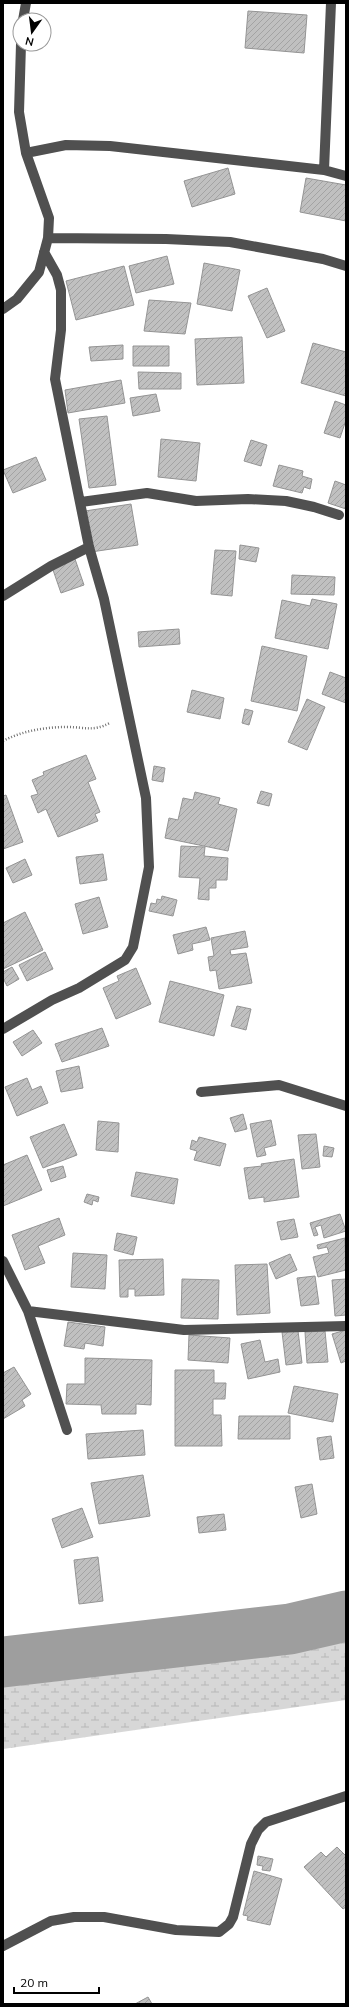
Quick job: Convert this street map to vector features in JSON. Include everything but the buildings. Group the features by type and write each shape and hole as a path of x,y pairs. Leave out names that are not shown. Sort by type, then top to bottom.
{"street":[{"path":"324,170 331,3"},
{"path":"3,309 17,299 39,272 48,238 49,218 26,153 19,112 21,52"},
{"path":"26,153 66,145 110,146 324,170 346,176"},
{"path":"48,238 166,238 230,242 323,259 346,266"},
{"path":"3,1029 52,1000 79,988 125,960 133,948 149,867 146,798 104,599 89,547 55,379 61,330 61,290 57,275 44,252"},
{"path":"81,502 147,493 189,501 248,499 286,501 314,507 338,515"},
{"path":"3,596 51,566 89,547"},
{"path":"200,1092 279,1085 346,1106"},
{"path":"3,1261 28,1311 67,1430"},
{"path":"28,1311 184,1330 346,1326"},
{"path":"3,1946 51,1922 74,1917 104,1917 176,1930 219,1932 229,1924 233,1917 251,1844 258,1830 266,1822 346,1796"}],"path":[{"path":"3,741 19,733 41,730 66,727 98,729 128,714"}],"green space":[{"path":"346,1618 346,1700 3,1749 3,1683 38,1683 92,1677 110,1666 146,1667 227,1641 278,1634"}],"waterway":[{"path":"3,1662 290,1629 346,1616"}]}
